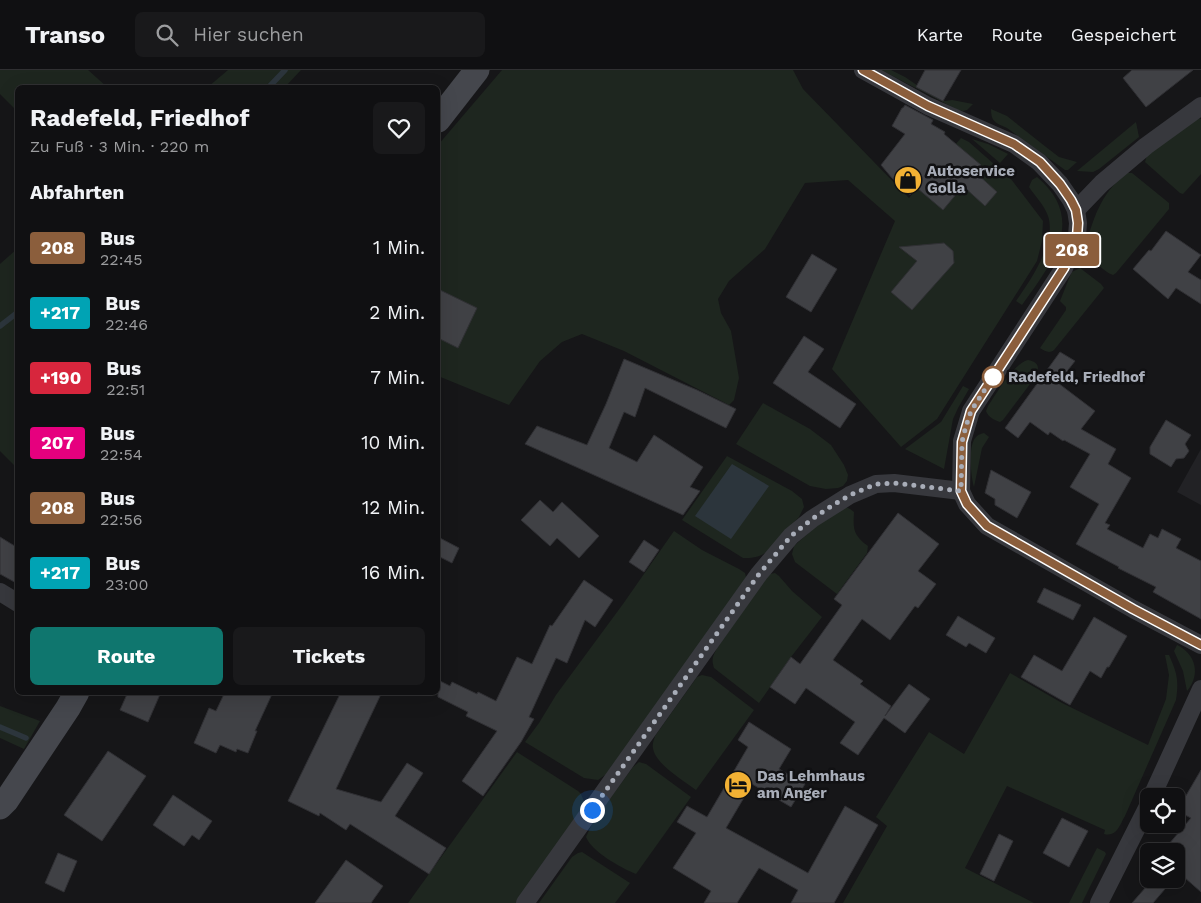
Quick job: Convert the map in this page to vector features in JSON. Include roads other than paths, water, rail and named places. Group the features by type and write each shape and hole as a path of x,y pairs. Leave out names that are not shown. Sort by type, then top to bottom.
{"main road":[{"path":"440,117 477,70"},
{"path":"0,807 6,801 68,708 74,695"}],"street":[{"path":"862,70 928,106 1014,144 1040,162 1060,184 1076,210 1078,223 1077,237 1064,268 971,411 962,442 961,491 967,504 987,526 1133,609 1201,645"},
{"path":"1076,210 1102,183 1146,146 1201,106"},
{"path":"525,903 759,574 791,536 830,507 850,495 876,484 894,483 961,491"},
{"path":"0,592 15,601"},
{"path":"1156,788 1201,689"},
{"path":"1099,903 1140,822"}],"waterway":[{"path":"271,85 285,70"},
{"path":"0,326 15,314"},
{"path":"0,727 26,738"}],"place":[{"name":"Autoservice Golla","path":"908,180"},
{"name":"Radefeld, Friedhof","path":"993,377"},
{"name":"Das Lehmhaus am Anger","path":"738,785"}]}
